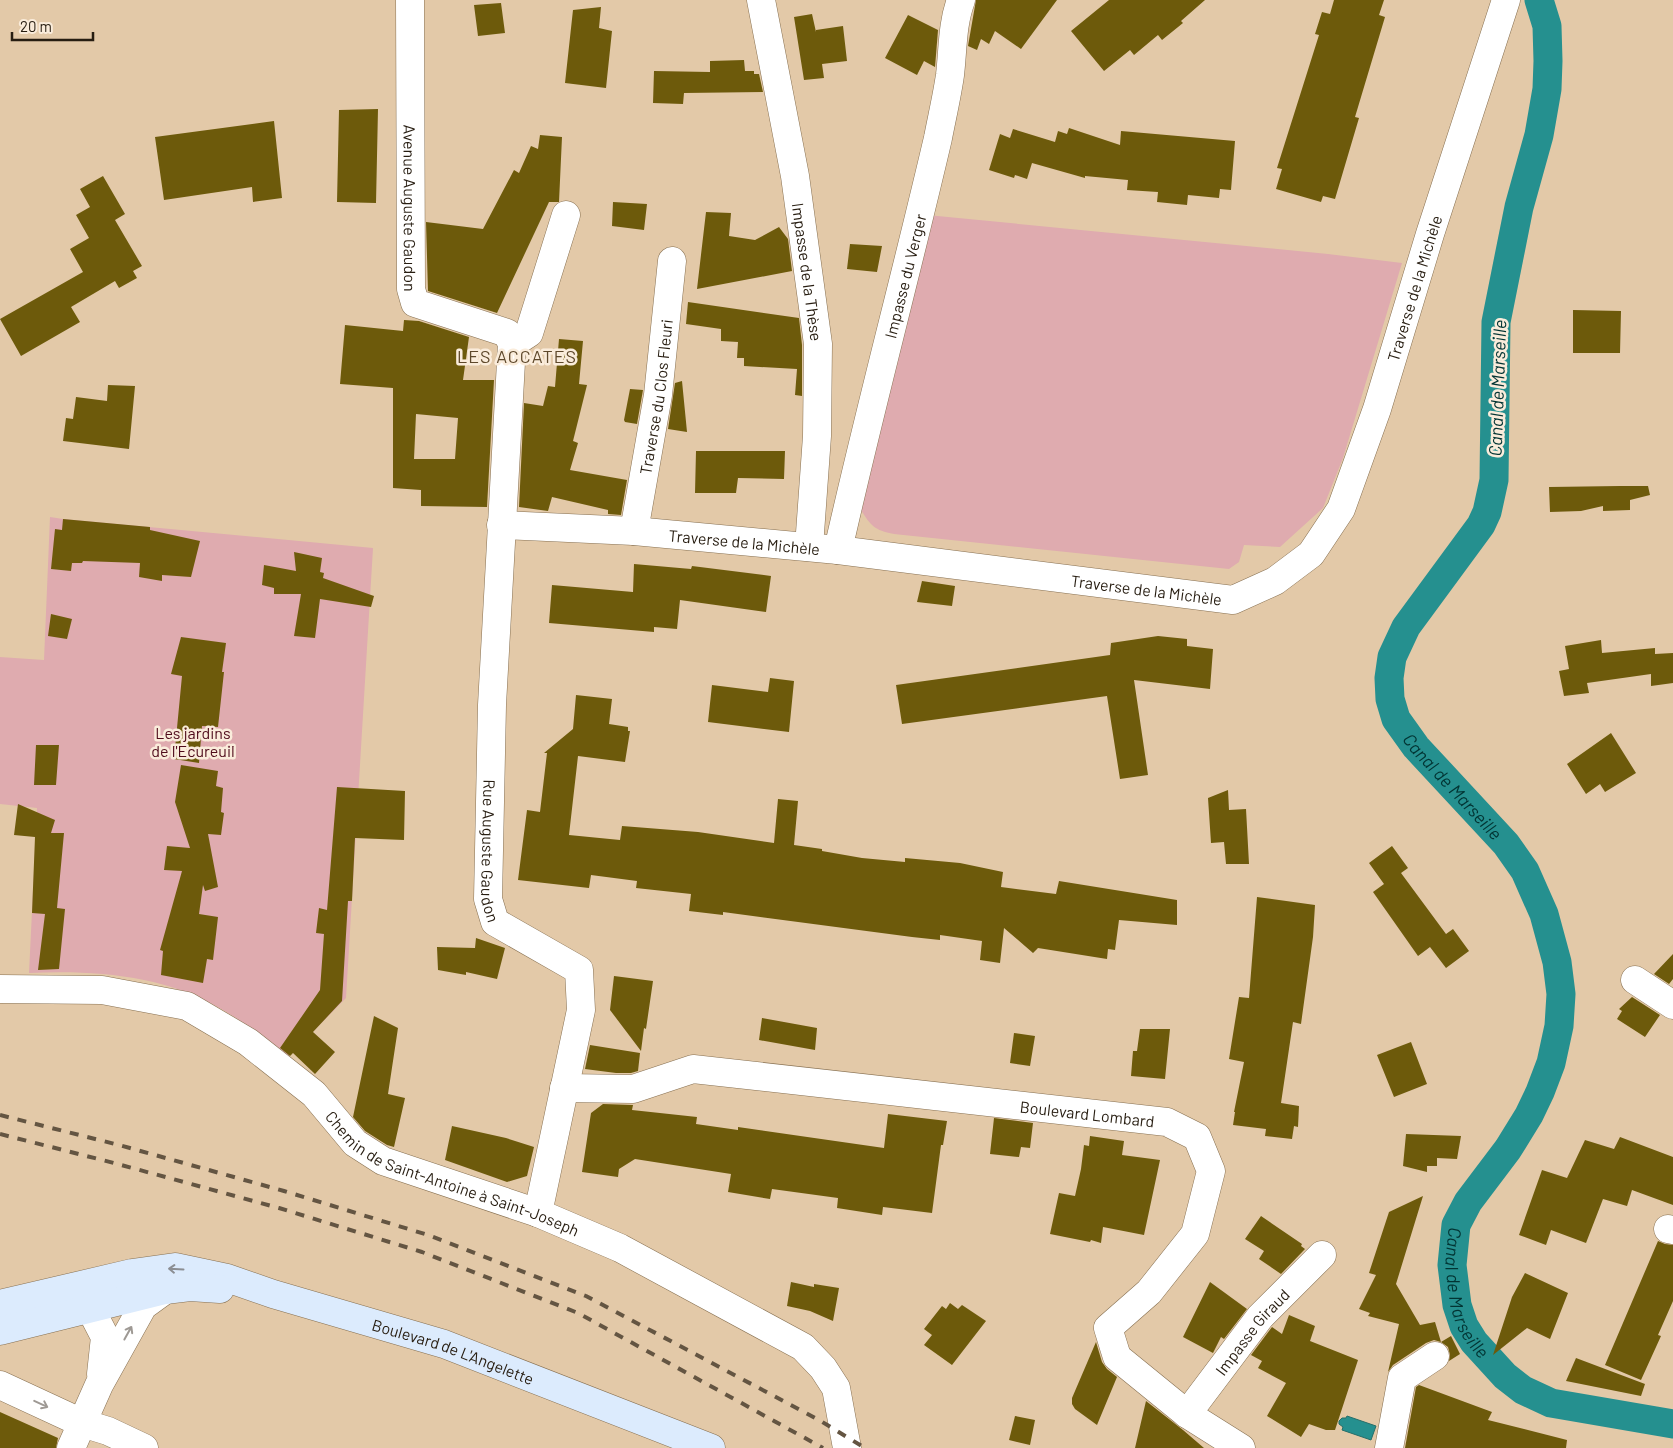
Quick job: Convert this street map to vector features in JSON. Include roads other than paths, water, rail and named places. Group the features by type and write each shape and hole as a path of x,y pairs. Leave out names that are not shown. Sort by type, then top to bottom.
{"main road":[{"name":"Boulevard de L'Angelette","path":"7,1302 132,1273 175,1267 228,1278 273,1294 444,1344 712,1448"},
{"name":"Boulevard de L'Angelette","path":"0,1331 164,1290 190,1287 273,1294"},
{"name":"Boulevard de L'Angelette","path":"630,1417 667,1448"}],"street":[{"name":"Avenue Auguste Gaudon","path":"410,0 411,289 415,303 507,333 512,344"},
{"name":"Impasse de la Thèse","path":"760,0 795,176 818,344 817,436 810,547"},
{"name":"Impasse du Verger","path":"838,550 858,461 938,137 950,75 956,14 961,0"},
{"name":"Traverse de la Michèle","path":"502,526 634,531 810,547 1234,600 1274,581 1311,554 1341,510 1370,427 1506,0"},
{"path":"502,526 512,344 529,333 566,215"},
{"name":"Traverse du Clos Fleuri","path":"634,531 658,395 672,261"},
{"name":"Rue Auguste Gaudon","path":"502,526 492,706 488,899 496,922 579,970 581,1010 538,1213"},
{"path":"1634,980 1673,1005"},
{"name":"Chemin de Saint-Antoine à Saint-Joseph","path":"0,989 102,990 188,1006 248,1042 314,1094 354,1143 383,1161 538,1213 620,1248 803,1347 823,1368 836,1388 847,1448"},
{"name":"Boulevard Lombard","path":"564,1088 632,1089 693,1069 1167,1122 1197,1137 1211,1171 1195,1234 1149,1292 1108,1328 1117,1357 1187,1414 1241,1448"},
{"name":"Impasse Giraud","path":"1187,1414 1260,1317 1322,1255"},
{"path":"72,1448 99,1385 144,1306 164,1290"},
{"path":"7,1302 90,1308 105,1337 99,1385"},
{"path":"1389,1448 1402,1378 1435,1356"},
{"path":"0,1385 144,1448"}],"water":[{"path":"1347,1416 1376,1426 1371,1440 1342,1430 1343,1427 1339,1424 1339,1421"}],"waterway":[{"name":"Canal de Marseille","path":"1539,0 1547,26 1547,89 1539,135 1519,207 1496,322 1494,480 1487,512 1481,525 1406,627 1392,657 1389,678 1390,699 1396,719 1416,747 1506,844 1525,871 1544,914 1557,962 1561,994 1559,1026 1551,1063 1540,1092 1529,1115 1508,1149 1468,1202 1456,1225 1452,1265 1457,1305 1464,1326 1474,1342 1505,1376 1523,1390 1551,1403 1673,1424"}],"railway":[{"path":"0,1115 119,1145 284,1191 428,1235 586,1296 819,1420 865,1448"},
{"path":"0,1134 279,1208 422,1252 578,1313 823,1448"}],"district":[{"name":"LES ACCATES","path":"517,356"}],"park label":[{"name":"Les jardins de l'Ecureuil","path":"193,741"}]}
